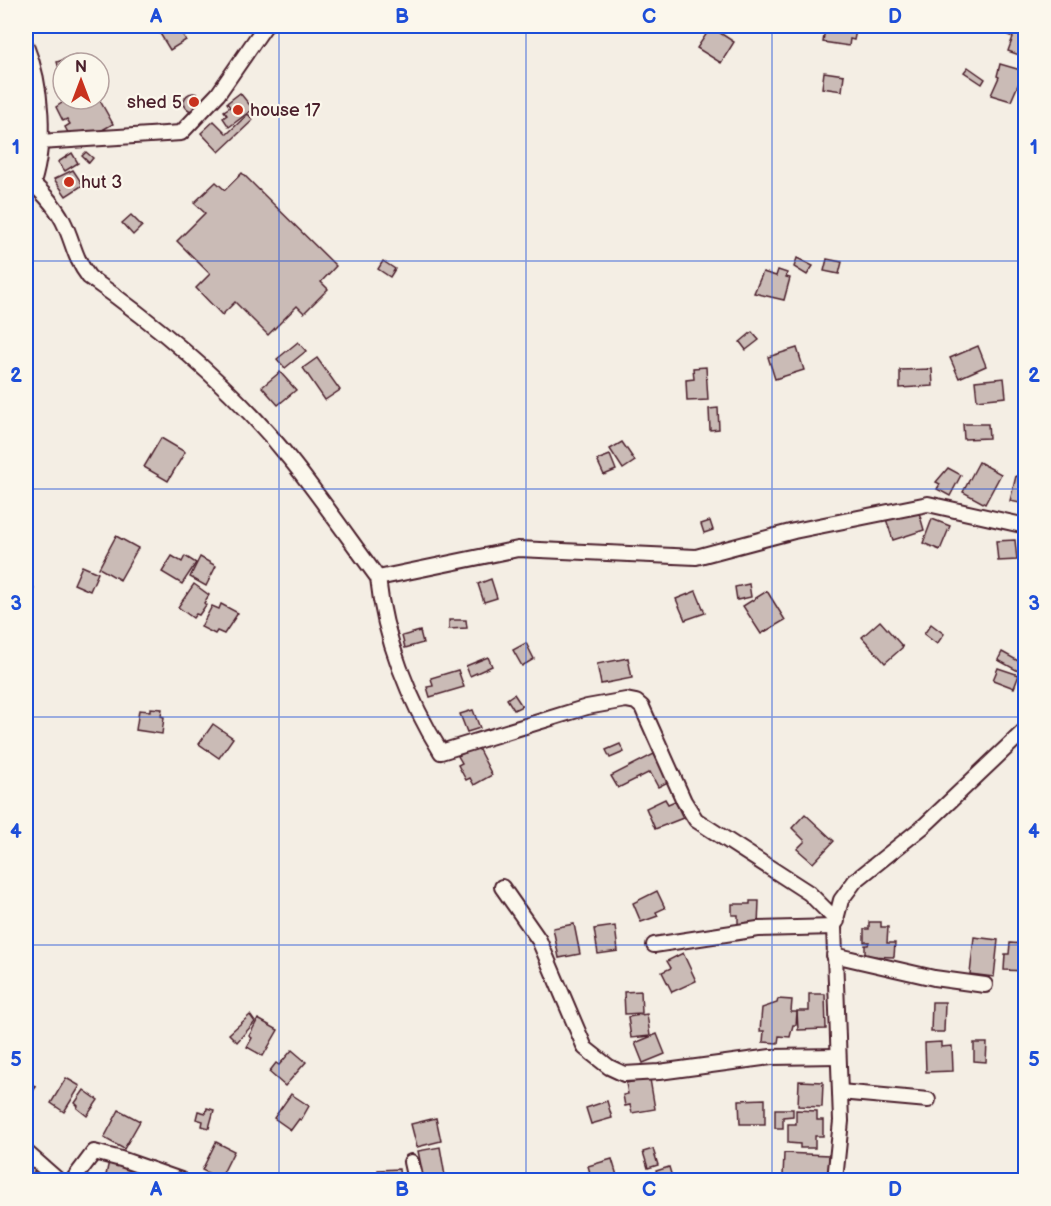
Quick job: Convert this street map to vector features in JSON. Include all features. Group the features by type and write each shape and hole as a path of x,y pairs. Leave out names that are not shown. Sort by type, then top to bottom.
{"street":[{"path":"40,142 181,133 218,94 265,26"},
{"path":"26,46 38,96 40,142 29,181 63,220 76,260 89,277 193,360 244,407 293,463 378,578 380,599 397,658 425,728 441,752 587,707 627,700 636,702 642,707 684,801 696,820 809,893 835,924"},
{"path":"378,578 518,549 696,558 794,531 928,504 1026,526"},
{"path":"836,1180 840,1092 834,955 835,924 841,900 855,881 925,825 1026,729"},
{"path":"502,887 539,940 585,1048 609,1067 624,1074 659,1072 771,1057 838,1056"},
{"path":"654,945 758,928 835,924"},
{"path":"834,955 934,978 985,985"},
{"path":"840,1092 928,1100"},
{"path":"26,1152 58,1180"},
{"path":"73,1180 94,1152 181,1180"},
{"path":"411,1162 415,1180"}],"building":[{"path":"177,26 186,40 170,50 156,27"},
{"path":"822,26 857,26 854,40 850,39 849,46 823,42 825,28 821,28"},
{"path":"1018,26 1026,28 1025,57 1008,51 1013,37 1008,35 1011,29 1016,30"},
{"path":"711,27 734,42 721,63 697,48"},
{"path":"1000,64 1024,71 1011,101 991,95 999,77 997,76"},
{"path":"968,67 985,79 982,84 964,72"},
{"path":"824,72 844,75 842,91 822,88"},
{"name":"shed 5","path":"193,93 199,96 202,102 199,108 193,111 187,108 184,102 187,96"},
{"name":"house 17","path":"240,93 253,109 229,127 223,118 227,115 224,111 230,107 227,103"},
{"path":"58,111 106,111 113,124 95,134 93,132 82,137 71,138 65,127 70,124 67,119 63,121"},
{"path":"248,114 253,120 219,152 201,133 214,121 227,134"},
{"path":"86,152 93,158 89,163 82,156"},
{"path":"72,153 78,163 65,171 58,162"},
{"name":"hut 3","path":"73,170 83,185 66,196 54,179"},
{"path":"242,173 336,266 321,282 328,289 304,313 297,306 268,335 235,302 222,315 196,288 210,274 177,241 205,213 194,203 216,182 225,190"},
{"path":"131,215 142,226 133,235 122,223"},
{"path":"797,258 813,266 807,275 794,267"},
{"path":"827,259 842,262 839,274 824,271"},
{"path":"383,261 395,269 390,277 378,269"},
{"path":"778,270 787,273 786,277 790,278 784,300 754,293 763,272 776,276"},
{"path":"752,332 759,340 746,350 740,342"},
{"path":"298,342 306,351 285,368 277,359"},
{"path":"978,346 986,366 959,378 950,358"},
{"path":"797,348 804,370 775,379 768,357"},
{"path":"317,358 340,390 325,400 303,368"},
{"path":"706,367 708,400 687,401 686,380 694,379 693,368"},
{"path":"932,369 933,386 900,388 900,370"},
{"path":"280,372 296,390 278,405 262,387"},
{"path":"1004,378 1006,397 977,400 975,381"},
{"path":"718,408 719,429 710,430 709,409"},
{"path":"963,424 988,424 989,438 964,439"},
{"path":"161,438 185,452 168,481 144,467"},
{"path":"622,442 635,461 623,469 610,449"},
{"path":"610,455 616,470 604,475 597,460"},
{"path":"979,462 1001,474 985,504 963,492"},
{"path":"948,468 961,475 950,496 937,489 940,484 936,482"},
{"path":"1016,476 1026,478 1025,504 1010,501"},
{"path":"918,509 924,530 893,540 886,519"},
{"path":"932,519 950,526 940,550 923,543"},
{"path":"710,521 713,530 704,533 701,524"},
{"path":"116,536 138,548 120,580 99,568"},
{"path":"1015,540 1017,560 998,561 996,541"},
{"path":"172,556 182,562 185,556 196,563 182,584 162,572"},
{"path":"200,557 216,566 206,586 190,577"},
{"path":"82,566 98,573 90,591 74,584"},
{"path":"491,579 497,598 484,602 478,584"},
{"path":"26,584 34,588 26,609"},
{"path":"194,584 209,595 204,603 206,605 199,615 196,614 193,618 178,607"},
{"path":"749,584 751,597 737,600 735,587"},
{"path":"696,591 705,613 685,620 676,599"},
{"path":"767,591 785,620 761,634 743,606"},
{"path":"221,604 238,613 224,634 217,631 215,634 201,627 212,606 219,609"},
{"path":"449,620 466,620 467,628 449,629"},
{"path":"880,621 903,647 885,663 862,637"},
{"path":"931,624 944,634 937,644 924,634"},
{"path":"420,631 423,643 405,648 402,636"},
{"path":"526,643 534,659 522,666 513,650"},
{"path":"1002,652 1022,663 1018,671 998,660"},
{"path":"488,657 492,666 470,676 466,666"},
{"path":"628,658 632,678 601,684 597,664"},
{"path":"998,668 1019,675 1014,688 993,680"},
{"path":"458,670 464,687 430,697 427,687 433,686 431,678"},
{"path":"514,694 522,706 514,710 507,699"},
{"path":"150,708 162,709 161,716 164,717 162,734 136,730 139,710 150,711"},
{"path":"473,710 480,728 467,732 460,714"},
{"path":"213,724 233,738 219,758 199,744"},
{"path":"620,744 624,752 610,758 606,750"},
{"path":"477,746 492,775 474,785 470,778 466,780 458,765 462,763 458,756"},
{"path":"654,754 668,782 658,787 650,772 618,788 611,776"},
{"path":"665,799 668,804 675,801 683,818 655,829 646,808"},
{"path":"805,814 834,841 813,863 797,849 805,841 792,828"},
{"path":"657,891 665,908 656,912 658,916 641,922 633,903"},
{"path":"750,901 759,901 758,926 738,926 738,915 732,915 732,904 750,904"},
{"path":"869,922 881,922 881,927 888,927 887,943 895,943 894,957 865,956 865,945 869,942 864,942 864,929 869,929"},
{"path":"574,924 580,954 559,958 553,928"},
{"path":"615,926 618,951 598,954 594,929"},
{"path":"974,937 998,940 994,977 970,974"},
{"path":"1010,943 1026,944 1026,971 1004,970 1005,954 1009,954"},
{"path":"683,953 696,981 672,992 662,972 671,968 667,961"},
{"path":"641,991 642,1013 625,1014 624,992"},
{"path":"809,994 825,994 826,1029 798,1030 797,1011 809,1011"},
{"path":"778,999 792,1000 791,1012 797,1012 796,1025 793,1025 790,1037 779,1036 778,1043 763,1042 764,1031 760,1031 762,1008 777,1003"},
{"path":"932,1002 945,1002 944,1032 931,1032"},
{"path":"647,1014 650,1036 631,1038 628,1017"},
{"path":"250,1015 255,1022 237,1042 229,1034"},
{"path":"258,1019 278,1030 263,1056 247,1047 252,1038 249,1036"},
{"path":"657,1034 665,1054 643,1063 635,1043"},
{"path":"941,1042 941,1047 952,1046 953,1071 926,1072 925,1043"},
{"path":"974,1043 987,1043 986,1062 974,1061"},
{"path":"292,1050 306,1062 285,1086 269,1072 276,1063 279,1065"},
{"path":"66,1078 80,1086 64,1112 51,1103"},
{"path":"26,1079 36,1087 31,1094 28,1092 26,1095"},
{"path":"650,1079 655,1109 632,1113 630,1105 625,1106 623,1095 628,1094 626,1083"},
{"path":"799,1081 823,1082 822,1107 798,1106"},
{"path":"84,1090 98,1100 87,1116 77,1108 75,1103"},
{"path":"291,1094 309,1106 301,1120 299,1119 291,1130 274,1118"},
{"path":"765,1099 765,1124 740,1124 739,1100"},
{"path":"607,1101 612,1118 591,1124 586,1108"},
{"path":"26,1105 34,1113 26,1126"},
{"path":"207,1108 214,1110 209,1128 202,1126 203,1121 196,1119 198,1111 206,1113"},
{"path":"775,1109 793,1109 793,1116 783,1117 783,1128 775,1128"},
{"path":"119,1110 140,1121 124,1149 104,1138"},
{"path":"796,1110 817,1111 817,1120 823,1120 823,1136 815,1136 815,1148 800,1148 800,1144 788,1143 788,1124 796,1124"},
{"path":"436,1118 441,1141 417,1147 411,1124"},
{"path":"216,1142 234,1151 220,1179 202,1170"},
{"path":"440,1147 445,1176 424,1180 418,1151"},
{"path":"653,1149 658,1165 648,1168 643,1152"},
{"path":"784,1153 829,1155 828,1179 783,1177"},
{"path":"612,1159 618,1179 592,1180 588,1166"},
{"path":"26,1160 36,1169 31,1176 26,1171"},
{"path":"109,1161 132,1167 128,1180 105,1180"},
{"path":"669,1167 672,1177 659,1180 656,1171"},
{"path":"399,1169 400,1180 378,1180 378,1170"}],"place":[{"name":"shed 5","path":"194,102"},
{"name":"house 17","path":"238,110"},
{"name":"hut 3","path":"69,182"}]}
